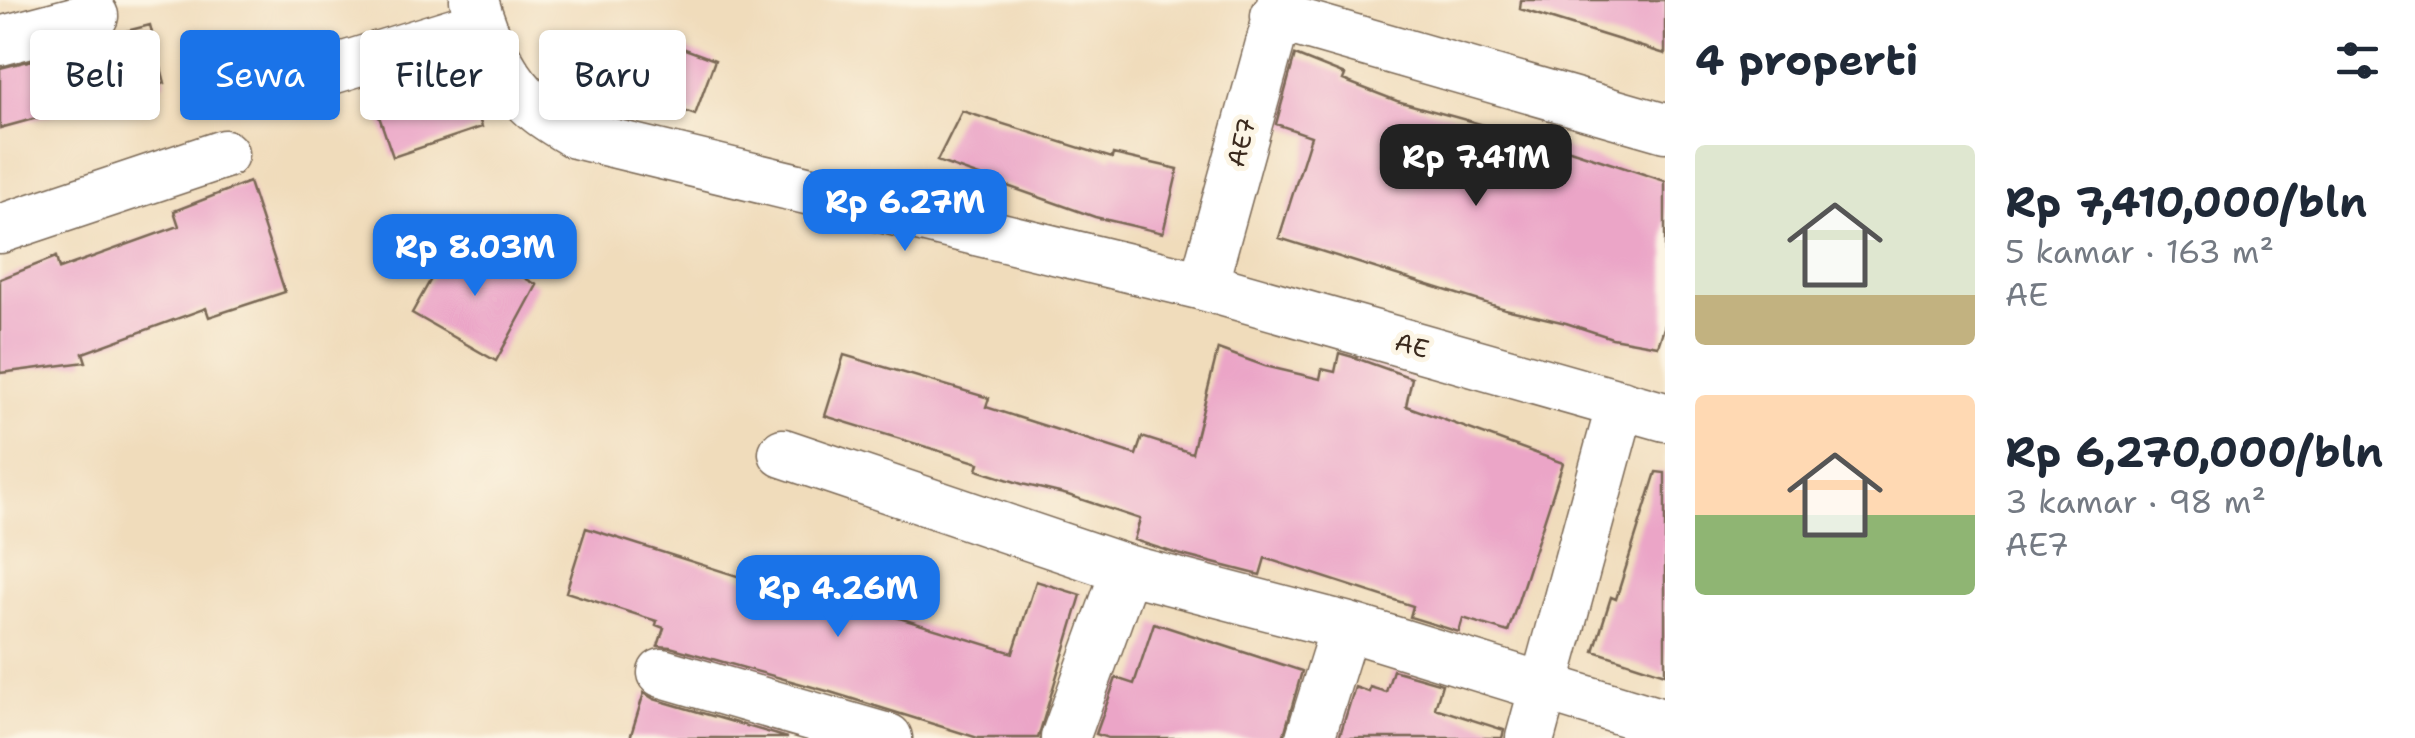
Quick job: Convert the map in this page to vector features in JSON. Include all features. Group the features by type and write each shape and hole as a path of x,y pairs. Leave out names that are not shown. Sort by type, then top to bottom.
{"street":[{"path":"1278,8 1665,128"},
{"name":"AE7","path":"1202,286 1278,8"},
{"path":"340,66 477,12"},
{"name":"AE","path":"477,12 504,70 535,108 575,134 1202,286 1643,410 1530,738"},
{"path":"0,41 94,16"},
{"path":"0,229 224,154"},
{"path":"783,453 1126,570 1345,626 1665,724"},
{"path":"1065,738 1126,570"},
{"path":"1310,738 1345,626"},
{"path":"662,673 888,738"}],"building":[{"path":"1521,0 1665,0 1665,54 1520,9"},
{"path":"686,49 715,60 695,115 686,112"},
{"path":"1295,55 1345,75 1343,80 1397,101 1539,140 1665,181 1665,325 1658,346 1612,338 1505,309 1279,238 1311,136 1276,124"},
{"path":"30,61 30,120 0,128 0,68"},
{"path":"962,111 1112,158 1113,154 1178,169 1163,233 1095,217 937,161"},
{"path":"380,120 480,120 482,127 393,157"},
{"path":"249,182 285,292 209,317 206,308 83,353 86,362 0,373 0,279 56,257 59,269 179,226 174,211"},
{"path":"454,238 537,285 496,361 412,313"},
{"path":"1218,349 1265,366 1320,379 1322,369 1335,372 1339,353 1353,357 1412,378 1406,406 1563,463 1508,632 1463,618 1459,632 1410,617 1413,606 1265,558 1260,575 1174,553 1134,540 1140,519 977,470 979,463 825,416 844,355 989,398 986,407 1136,455 1142,437 1192,453"},
{"path":"1656,472 1665,473 1665,674 1594,651 1611,597 1616,599"},
{"path":"586,528 819,602 868,616 870,609 1013,653 1036,581 1081,595 1038,738 978,738 827,691 658,646 664,628 656,625 657,621 566,592"},
{"path":"1154,623 1302,671 1283,738 1108,738 1096,734 1116,678 1134,684"},
{"path":"1393,670 1442,684 1435,708 1504,730 1502,738 1339,738 1355,687 1386,692"},
{"path":"644,693 654,699 788,738 630,738"}]}
